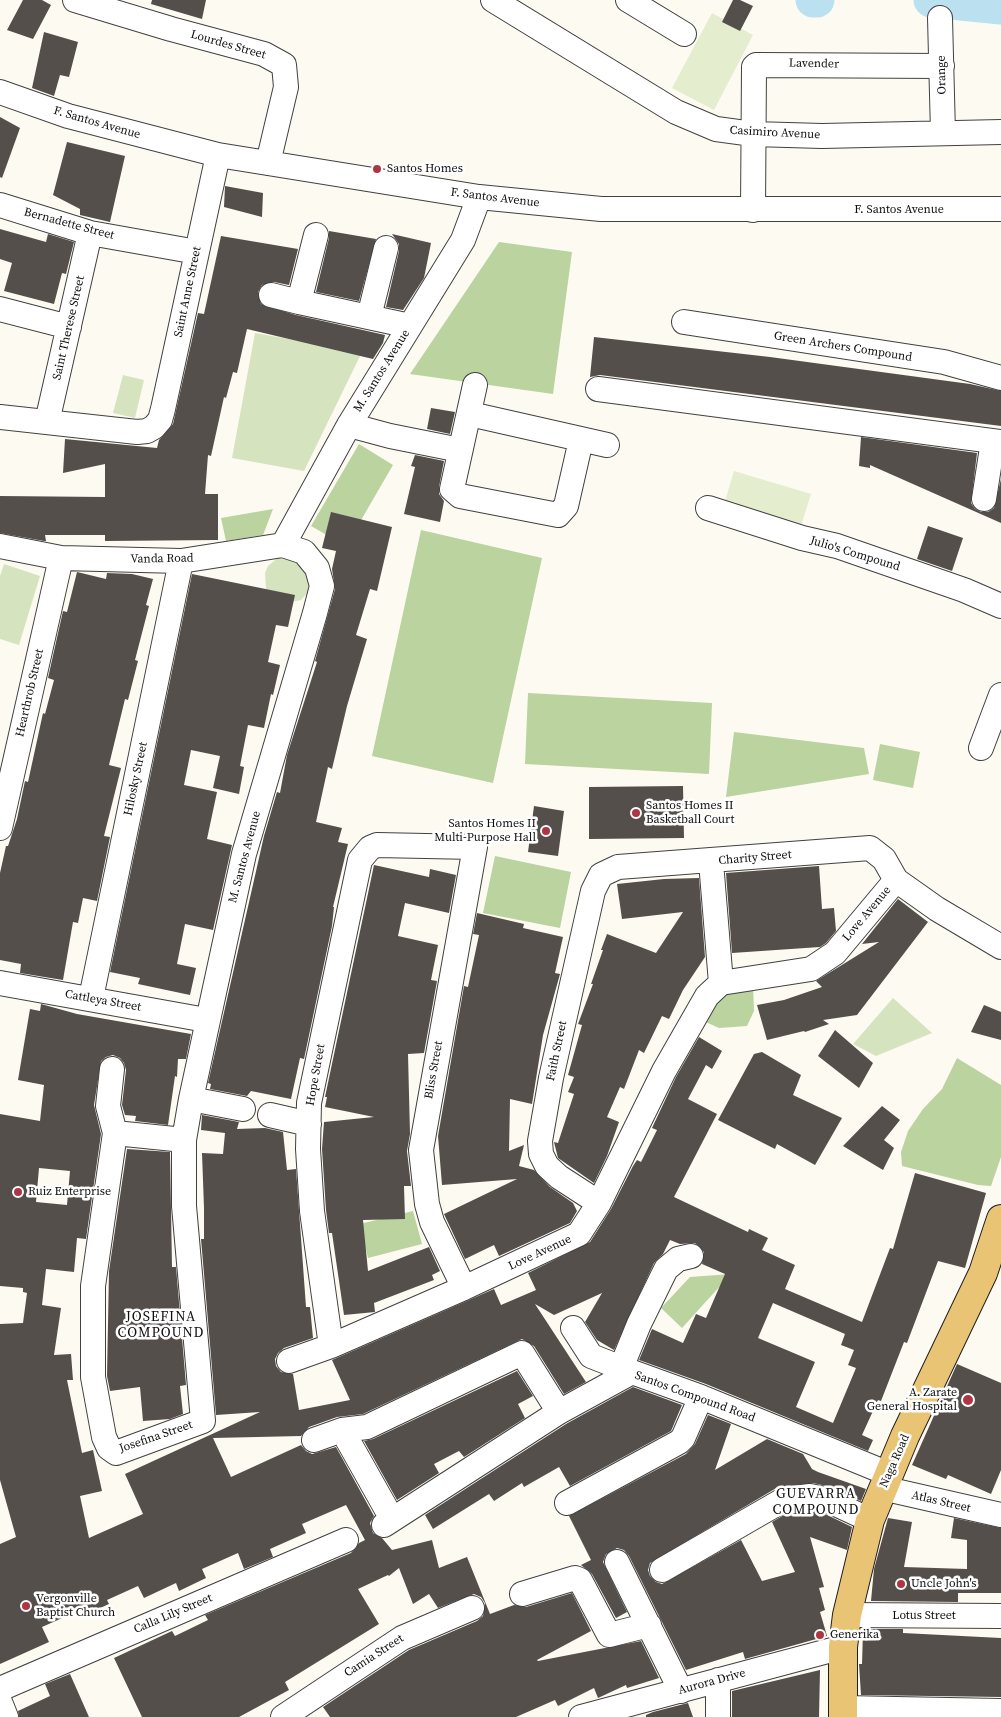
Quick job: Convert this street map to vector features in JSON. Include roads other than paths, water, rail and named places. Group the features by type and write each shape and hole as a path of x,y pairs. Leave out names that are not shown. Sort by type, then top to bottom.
{"main road":[{"name":"Naga Road","path":"843,1712 843,1647 847,1615 870,1520 885,1481 983,1273 1001,1224"}],"street":[{"name":"Lourdes Street","path":"75,0 171,29 264,54 284,65 286,87 268,163"},
{"name":"Casimiro Avenue","path":"493,0 676,112 716,129 753,134 822,136 1001,132"},
{"path":"628,0 684,34"},
{"name":"Orange","path":"940,18 942,133"},
{"name":"Lavender","path":"753,134 754,67 759,63 942,66"},
{"name":"F. Santos Avenue","path":"0,92 68,116 218,155 479,197 601,209 1001,209"},
{"path":"753,134 753,210"},
{"name":"Saint Anne Street","path":"47,422 137,432 147,431 160,420 218,155"},
{"name":"M. Santos Avenue","path":"191,1098 206,1020 244,854 322,586 316,568 304,552 284,545 349,425 463,240 479,197"},
{"name":"Bernadette Street","path":"0,205 90,233 197,252"},
{"name":"Saint Therese Street","path":"47,422 90,233"},
{"path":"299,302 316,235"},
{"path":"369,317 386,248"},
{"path":"271,295 410,326"},
{"path":"0,310 69,327"},
{"name":"Green Archers Compound","path":"684,322 944,362 1001,378"},
{"path":"475,385 452,489 460,496 554,515 561,513 566,506 581,440"},
{"path":"598,389 997,442 984,499"},
{"path":"470,414 607,445"},
{"path":"0,417 47,422"},
{"path":"349,425 390,436 460,450"},
{"name":"Julio's Compound","path":"708,508 802,538 837,546 964,590 1001,606"},
{"name":"Vanda Road","path":"0,546 61,558 181,560 284,545"},
{"name":"Hearthrob Street","path":"0,828 61,558"},
{"name":"Hilosky Street","path":"91,998 181,560"},
{"path":"981,748 1001,695"},
{"name":"Bliss Street","path":"377,845 475,847 421,1150 427,1204 432,1222 464,1288"},
{"name":"Hope Street","path":"331,1346 312,1212 309,1103 360,860 370,848 377,845"},
{"name":"Charity Street","path":"601,875 618,867 711,862 870,848 884,859 896,880"},
{"path":"711,862 721,984"},
{"name":"Faith Street","path":"600,1203 559,1177 547,1166 541,1154 540,1141 550,1078 592,891 601,875"},
{"name":"Love Avenue","path":"289,1361 331,1346 464,1288 579,1234 600,1203 664,1071 707,996 721,984 810,969 835,953 896,880 937,909 1001,947"},
{"name":"Cattleya Street","path":"0,983 206,1020"},
{"name":"Josefina Street","path":"112,1069 108,1106 114,1133 93,1286 93,1377 104,1437 110,1448 116,1453 203,1421 185,1225 184,1140 191,1098"},
{"path":"191,1098 243,1109"},
{"path":"270,1115 309,1124"},
{"path":"114,1133 184,1140"},
{"path":"573,1328 591,1356 626,1370 639,1324 666,1269 678,1259 691,1256"},
{"path":"314,1440 342,1430 368,1427 522,1353 559,1412"},
{"name":"Santos Compound Road","path":"342,1430 388,1522 626,1370 701,1397 885,1481"},
{"path":"566,1503 679,1442 683,1438 701,1397"},
{"name":"Atlas Street","path":"885,1481 1001,1515"},
{"path":"662,1570 785,1499 810,1496 870,1520"},
{"name":"Calla Lily Street","path":"0,1689 346,1540"},
{"path":"617,1562 682,1690"},
{"path":"522,1594 575,1578 580,1580 609,1634 649,1626"},
{"name":"Camia Street","path":"283,1717 408,1634 472,1608"},
{"name":"Lotus Street","path":"847,1615 1001,1616"},
{"name":"Aurora Drive","path":"581,1717 843,1647"},
{"path":"718,1680 718,1717"},
{"path":"0,1702 6,1717"},
{"path":"843,1712 1001,1711"}],"waterway":[{"path":"931,0 1001,7"}],"place":[{"name":"Santos Homes","path":"377,169"},
{"name":"Santos Homes II Basketball Court","path":"636,813"},
{"name":"Santos Homes II Multi-Purpose Hall","path":"546,831"},
{"name":"Ruiz Enterprise","path":"18,1192"},
{"name":"A. Zarate General Hospital","path":"968,1400"},
{"name":"Uncle John's","path":"901,1584"},
{"name":"Vergonville Baptist Church","path":"26,1606"},
{"name":"Generika","path":"820,1635"}],"district":[{"name":"JOSEFINA COMPOUND","path":"161,1325"},
{"name":"GUEVARRA COMPOUND","path":"816,1502"}]}
